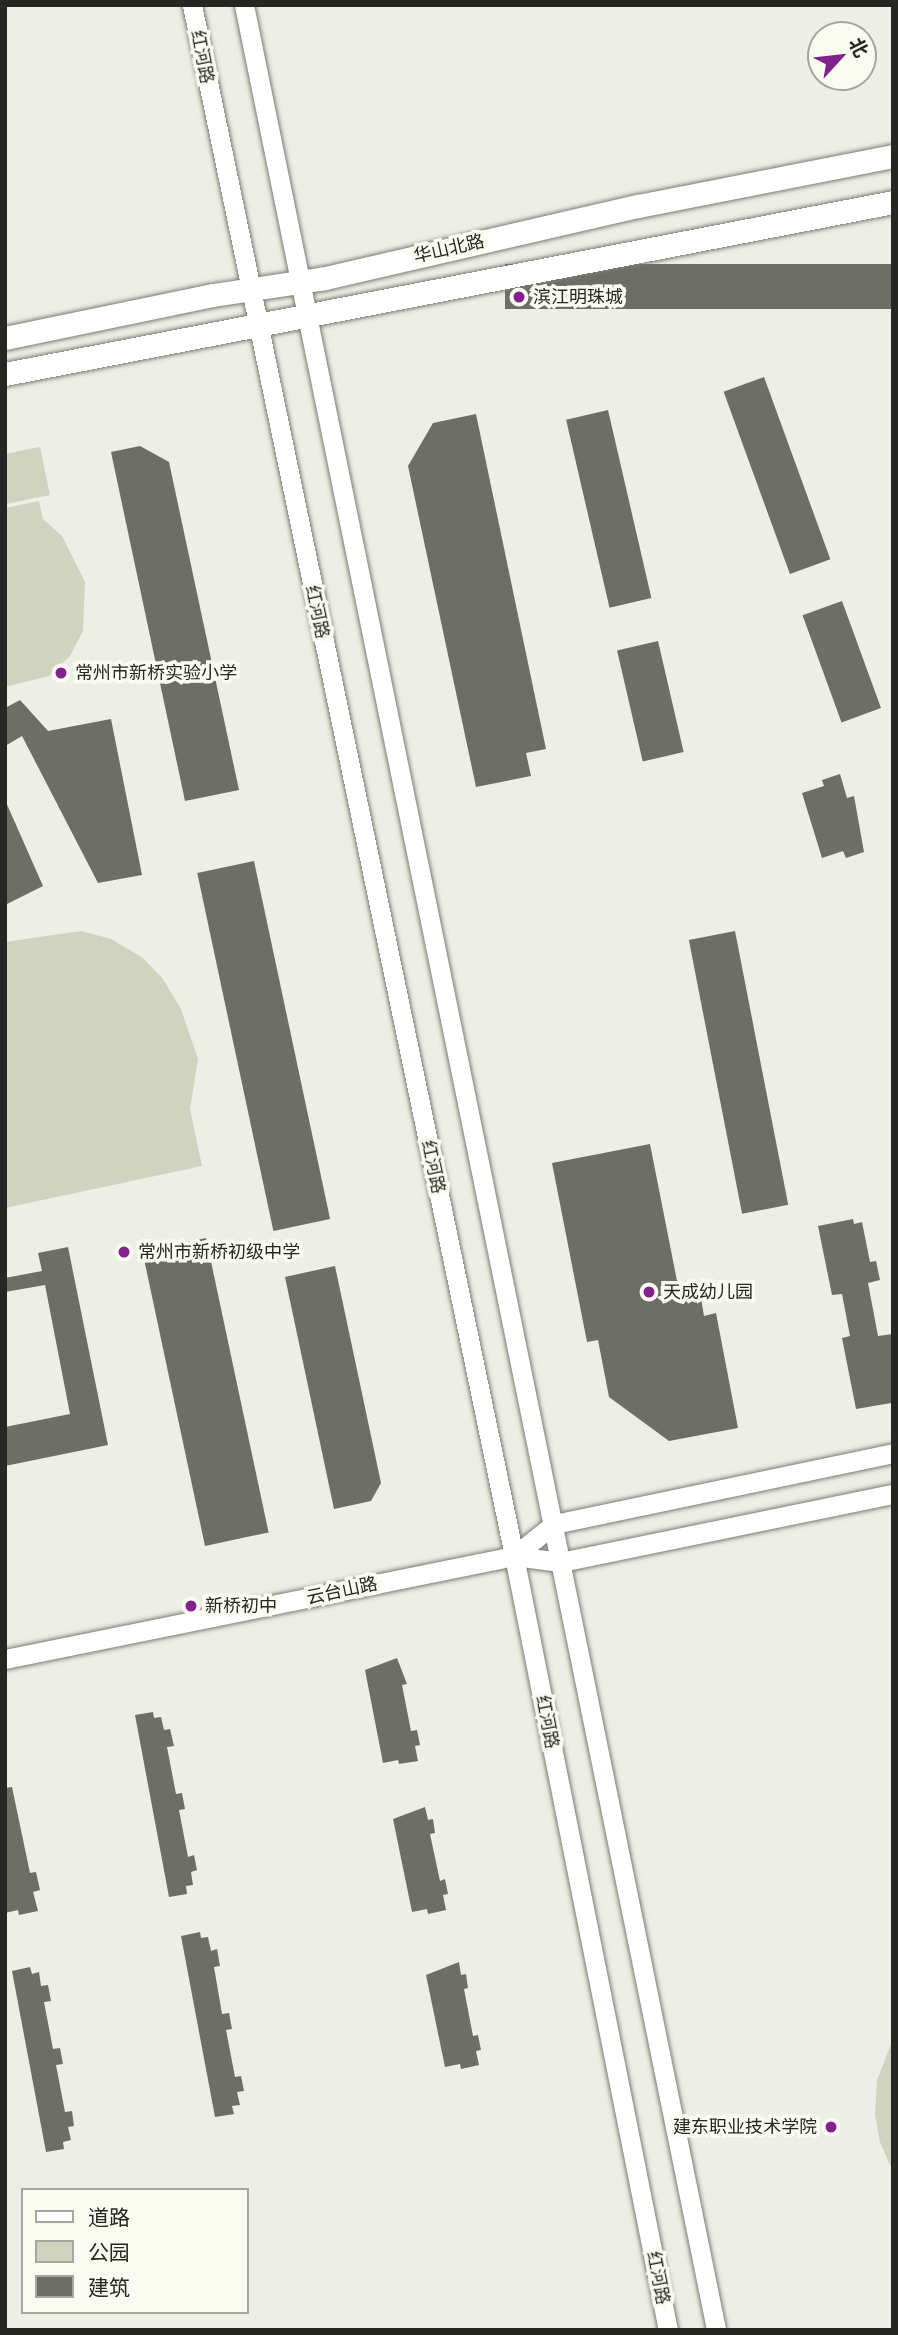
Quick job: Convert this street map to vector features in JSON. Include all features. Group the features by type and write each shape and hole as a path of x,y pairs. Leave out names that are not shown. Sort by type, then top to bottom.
{"main road":[{"name":"华山北路","path":"5,338 249,289 299,282 893,156"},
{"path":"5,374 306,313 336,313 893,202"}],"street":[{"name":"红河路","path":"192,5 514,1556 668,2330"},
{"path":"244,5 716,2330"},
{"name":"云台山路","path":"514,1556 554,1524 893,1452"},
{"name":"云台山路","path":"5,1660 514,1556 561,1562 893,1494"}],"green space":[{"path":"40,447 50,495 5,504 5,454"},
{"path":"39,501 43,519 62,536 85,582 83,631 70,656 49,676 5,687 5,508"},
{"path":"81,931 111,939 143,958 163,979 181,1009 198,1059 190,1109 202,1166 5,1208 5,942"},
{"path":"893,2039 893,2172 880,2142 875,2115 877,2080"}],"building":[{"path":"505,264 893,264 893,309 505,309"},
{"path":"764,377 830,559 790,574 724,392"},
{"path":"608,410 651,598 610,608 566,420"},
{"path":"476,414 546,749 526,753 531,776 476,787 408,466 433,423"},
{"path":"140,446 169,462 239,790 185,801 111,452"},
{"path":"842,601 881,708 842,722 803,615"},
{"path":"658,641 684,752 643,762 617,650"},
{"path":"20,700 48,731 111,719 142,875 98,883 22,736 5,746 5,708"},
{"path":"840,774 847,798 854,796 864,852 846,858 843,851 822,858 802,793 824,786 822,780"},
{"path":"5,800 43,886 5,905"},
{"path":"254,861 330,1219 273,1231 197,873"},
{"path":"735,931 788,1205 742,1214 689,940"},
{"path":"650,1144 679,1291 699,1287 704,1316 716,1313 738,1428 669,1441 609,1397 598,1340 587,1342 552,1163"},
{"path":"853,1219 854,1224 862,1222 870,1262 876,1261 880,1280 868,1283 878,1336 893,1334 891,1403 856,1409 842,1338 850,1336 842,1294 832,1295 818,1226"},
{"path":"206,1238 269,1532 205,1546 142,1252"},
{"path":"68,1247 108,1445 5,1466 5,1427 70,1414 45,1285 5,1292 5,1278 42,1271 38,1253"},
{"path":"335,1266 381,1483 371,1501 334,1509 285,1277"},
{"path":"397,1658 407,1684 402,1685 411,1731 417,1730 420,1745 415,1746 418,1761 399,1764 398,1760 383,1763 365,1670"},
{"path":"153,1712 154,1718 161,1717 164,1730 170,1729 174,1746 167,1747 176,1794 182,1793 185,1809 179,1810 188,1857 194,1855 197,1870 191,1872 193,1885 186,1886 187,1894 169,1897 135,1715"},
{"path":"12,1787 30,1873 36,1872 40,1890 33,1892 38,1911 19,1915 18,1910 5,1913 5,1788"},
{"path":"425,1807 428,1820 433,1819 435,1833 430,1834 440,1881 445,1879 448,1894 443,1895 446,1910 428,1914 427,1909 412,1912 393,1819"},
{"path":"200,1932 201,1938 208,1937 211,1951 217,1949 220,1966 214,1967 222,2014 229,2013 232,2029 226,2030 235,2077 241,2076 244,2091 237,2092 240,2105 232,2106 234,2114 215,2117 181,1936"},
{"path":"459,1962 461,1975 466,1974 468,1988 464,1989 473,2036 478,2035 481,2050 476,2051 479,2065 461,2069 460,2064 445,2067 426,1975"},
{"path":"30,1967 32,1974 39,1972 41,1986 48,1985 51,2001 44,2002 53,2049 60,2048 63,2064 56,2065 65,2112 72,2111 74,2126 68,2127 71,2140 63,2142 64,2149 46,2152 12,1971"}],"place":[{"name":"滨江明珠城","path":"519,297"},
{"name":"常州市新桥实验小学","path":"61,673"},
{"name":"常州市新桥初级中学","path":"124,1252"},
{"name":"天成幼儿园","path":"649,1292"},
{"name":"新桥初中","path":"191,1606"},
{"name":"建东职业技术学院","path":"831,2127"}]}
